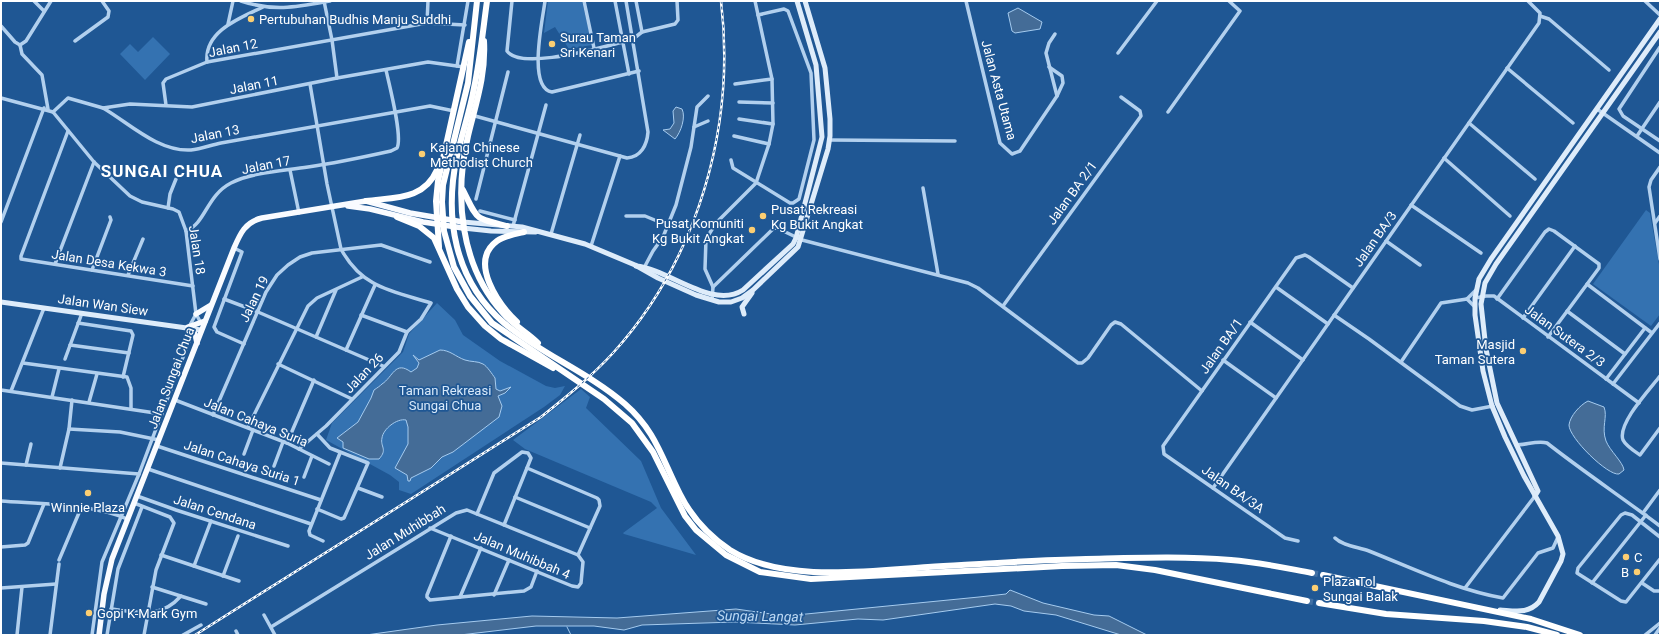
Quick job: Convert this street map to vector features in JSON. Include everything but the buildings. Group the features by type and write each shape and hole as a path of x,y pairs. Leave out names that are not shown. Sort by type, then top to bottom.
{"highway":[{"path":"487,1 484,27 458,154 451,210 455,241 464,267 479,293 498,317 524,337 609,392 625,404 647,427 657,442 687,506 703,526 731,550 764,565 799,571 837,571 1084,559 1196,558 1233,560 1312,573"},
{"path":"439,247 436,221 436,201 442,160 454,112 477,4"},
{"path":"477,4 472,84 443,184 443,217 448,248 454,267 470,296 492,323 620,411 642,436 656,457 677,503 696,530 732,560 760,572 794,578 829,579 1062,566 1116,565 1155,570 1307,601"},
{"path":"484,27 485,66 466,144 462,189 463,225 466,244 473,267 491,299 508,319 533,338"},
{"path":"366,201 410,194 424,190 434,177 442,160"},
{"path":"462,189 470,208 477,216 487,221 512,224"},
{"path":"436,201 440,208 448,212 456,208 462,198"},
{"path":"397,216 426,230 434,238 457,289 468,307 484,326 501,339 536,360 567,374"},
{"path":"439,247 439,239 449,232 457,233 466,244"},
{"path":"524,232 500,239 493,244 486,256 486,270 491,286 502,305 544,349"},
{"path":"1323,575 1537,621 1580,635"},
{"path":"1319,603 1386,614 1527,627 1557,635"}],"main road":[{"name":"Jalan Sungai Chua","path":"99,635 104,594 110,564 118,540 134,504 197,344 203,325 242,231 252,221 262,218 333,208 366,201 436,221"},
{"name":"Jalan Sungai Chua","path":"341,206 370,209 397,216 436,221"},
{"path":"436,221 463,225"},
{"path":"196,314 211,305"},
{"path":"189,327 203,325"},
{"path":"189,327 195,334 197,344"}],"street":[{"path":"34,1 44,11"},
{"path":"20,45 26,41 51,1"},
{"path":"75,41 108,17 109,11 102,1"},
{"path":"228,24 233,1"},
{"path":"242,1 263,7 279,9 330,1"},
{"path":"428,1 428,22"},
{"path":"457,66 468,1"},
{"path":"512,1 506,49 509,54 537,60 623,42 633,39 642,32 675,24 678,20 677,1"},
{"path":"545,1 537,60 542,86 548,92 638,71"},
{"path":"584,1 594,48"},
{"path":"615,1 629,74"},
{"path":"474,116 620,156 632,158 637,155 645,145 648,132 626,1"},
{"path":"636,1 642,32"},
{"path":"712,300 714,288 705,269 706,239 716,223 756,183 769,144 773,124 772,79 765,41 755,1"},
{"path":"480,211 512,224 591,246 635,265 658,278 682,286 728,296 743,290 787,250 796,238 821,148 822,120 816,65 797,1"},
{"path":"635,265 645,266 712,300 724,302 736,300 753,290 793,253 802,240 830,140 830,119 825,68 805,1"},
{"name":"Jalan Asta Utama","path":"966,1 1000,143 1003,148 1012,154 1020,151 1064,83 1063,79 1049,67"},
{"path":"1118,54 1157,1"},
{"path":"1168,112 1240,11 1229,1"},
{"path":"1528,1 1540,13 1540,16 1549,19 1609,70"},
{"path":"1645,1 1660,15"},
{"path":"324,2 332,40 337,78"},
{"path":"207,62 207,54 211,42 220,30 228,24 263,7"},
{"path":"731,160 733,168 756,183 793,203 798,199 814,136 811,73 788,10 784,9 758,15"},
{"name":"Jalan BA/3","path":"1213,488 1539,23 1540,16"},
{"path":"1478,608 1526,611 1534,608 1539,602 1561,561 1563,554 1558,536 1535,496 1494,404 1483,371 1475,307 1476,290 1486,265 1660,19"},
{"name":"Jalan 12","path":"166,105 163,83 166,79 207,62 428,22 465,25"},
{"path":"1,26 15,42 20,45 22,54 42,74 46,109 1,222"},
{"path":"1465,588 1538,491 1521,454 1494,404 1481,304 1488,274 1660,32"},
{"path":"1055,34 1047,48 1049,67 1057,96"},
{"path":"1660,46 1619,109 1623,116 1660,141"},
{"name":"Jalan 11","path":"53,112 68,98 103,108 130,104 186,107 199,106 337,78 428,62 464,67"},
{"path":"1507,68 1573,123"},
{"name":"Jalan 17","path":"186,231 197,223 211,199 220,189 250,176 324,165 394,150 399,143 395,112 386,70"},
{"path":"476,199 508,72"},
{"path":"734,84 772,79"},
{"path":"310,84 341,249 350,264 362,277 375,285 346,350"},
{"path":"645,266 669,226 683,186 697,107 708,96"},
{"name":"Jalan BA 2/1","path":"1003,306 1141,116 1140,111 1121,97"},
{"path":"1,98 53,112"},
{"path":"739,102 773,103"},
{"path":"1637,136 1660,102"},
{"path":"512,224 546,105"},
{"name":"Jalan 13","path":"103,108 156,141 180,150 192,150 221,143 430,106 454,112"},
{"path":"1597,109 1660,153"},
{"name":"Jalan 18","path":"53,112 94,162 124,191 137,200 179,212 186,231 196,314"},
{"path":"739,119 773,124"},
{"path":"694,127 708,121"},
{"path":"1469,122 1535,179"},
{"name":"Jalan Desa Kekwa 3","path":"68,131 20,256 22,260 193,286"},
{"path":"551,234 580,135"},
{"path":"734,136 769,144"},
{"path":"830,140 955,141"},
{"path":"591,246 620,156"},
{"path":"1444,158 1510,216"},
{"path":"56,264 94,162"},
{"path":"1660,168 1651,180 1649,187 1660,259"},
{"path":"290,170 300,213"},
{"path":"168,208 170,194 176,178"},
{"path":"804,180 811,182"},
{"path":"923,188 938,274"},
{"path":"1411,205 1481,253"},
{"path":"626,216 645,216 669,226"},
{"path":"1655,223 1660,216"},
{"path":"92,270 111,220 110,217"},
{"path":"463,225 512,224"},
{"path":"463,225 524,232 542,232"},
{"path":"714,288 775,227 802,240 938,274 978,288 1078,363 1082,363 1088,358 1115,322 1121,324 1202,391"},
{"path":"1497,298 1545,232 1549,230 1554,231 1599,264 1599,268 1548,337"},
{"path":"128,276 143,239"},
{"path":"1386,241 1420,265"},
{"name":"Jalan 19","path":"213,415 275,277 292,262 308,254 381,245 430,262"},
{"path":"1523,318 1575,246"},
{"path":"234,248 242,252 215,326 217,332 244,344"},
{"name":"Jalan BA/1","path":"1163,446 1296,258 1305,255 1309,257 1353,288"},
{"path":"248,428 306,309 314,300 362,277"},
{"path":"1587,284 1652,333"},
{"name":"Jalan 26","path":"299,449 317,434 383,366 399,352 407,332 421,319 431,303 375,285"},
{"path":"1276,287 1328,324"},
{"path":"316,337 336,290"},
{"path":"744,314 742,308 753,290"},
{"path":"1401,362 1441,303 1466,299 1476,290"},
{"name":"Jalan Sutera 2/3","path":"1475,298 1490,295 1497,298 1639,403"},
{"path":"224,299 296,328 383,366"},
{"path":"1466,299 1475,307"},
{"name":"Jalan Wan Siew","path":"1,302 189,327"},
{"path":"11,391 44,308"},
{"path":"1567,311 1625,354"},
{"path":"65,359 82,313"},
{"path":"196,314 203,325"},
{"path":"92,635 100,570 111,538 139,474 162,414 191,336 189,327 192,324 196,314"},
{"path":"361,315 407,332"},
{"path":"1334,315 1466,409 1478,410 1494,404"},
{"path":"1250,322 1303,360"},
{"path":"78,323 131,331 133,335 123,377"},
{"path":"1613,384 1660,323"},
{"path":"1606,379 1645,328"},
{"path":"70,345 129,353"},
{"path":"1223,360 1276,398"},
{"path":"181,362 188,365"},
{"path":"23,363 127,377 130,383 131,409"},
{"path":"278,364 352,399"},
{"path":"52,396 59,369"},
{"path":"89,402 97,374"},
{"path":"1660,376 1626,421 1622,436 1628,446 1640,455 1660,428"},
{"path":"274,466 314,380"},
{"path":"1,390 52,396 162,414"},
{"path":"60,468 69,429 72,400"},
{"name":"Jalan Cahaya Suria","path":"175,400 285,443 329,464"},
{"name":"Jalan Cahaya Suria 1","path":"69,429 114,432 152,438 158,443 321,500"},
{"path":"244,454 253,430"},
{"path":"317,434 327,446 340,453 368,463 343,519 317,509"},
{"path":"1516,445 1527,445 1542,442 1547,443 1585,473 1660,526"},
{"path":"26,465 31,444"},
{"path":"1521,454 1527,445"},
{"name":"Jalan BA/3A","path":"1163,446 1164,454 1285,538 1298,542"},
{"path":"477,514 494,473 498,468 522,452 528,453 531,458 504,525"},
{"path":"323,541 309,533 311,524 340,453"},
{"path":"304,477 312,456"},
{"path":"1,463 139,474"},
{"path":"527,468 599,500 600,506 580,556"},
{"path":"148,469 311,524"},
{"path":"358,488 382,497"},
{"path":"1592,583 1641,522 1644,514 1660,490"},
{"name":"Jalan Cendana","path":"137,496 288,546"},
{"path":"515,497 590,528"},
{"path":"1,502 44,504 81,508 120,516 127,519"},
{"path":"1,547 25,545 28,543 44,504"},
{"path":"134,504 170,517 173,519 174,525 161,555 152,587 144,635"},
{"path":"107,635 120,560 142,507"},
{"path":"50,635 59,562 81,508"},
{"name":"Jalan Muhibbah","path":"271,627 461,510 467,510 580,556"},
{"path":"1660,537 1632,515 1625,513 1621,515 1577,571 1578,576 1592,583 1621,602 1626,602 1660,559"},
{"path":"194,566 211,521"},
{"name":"Jalan Muhibbah 4","path":"430,528 572,586 578,587 581,583 583,562 580,556"},
{"path":"223,576 238,536"},
{"path":"451,536 427,595 428,599 433,600 494,595 527,590 531,588 537,571"},
{"path":"1335,538 1342,543 1366,550 1465,588 1503,598 1538,553 1553,548 1558,536"},
{"path":"111,538 118,540"},
{"path":"460,597 481,548"},
{"path":"1553,548 1563,554"},
{"path":"161,555 239,581"},
{"path":"494,595 509,560"},
{"path":"1642,583 1654,591 1660,591"},
{"path":"1,588 56,584"},
{"path":"16,635 22,587"},
{"path":"152,587 206,604"},
{"path":"111,609 153,613 166,609 181,596"},
{"path":"264,615 275,635"},
{"path":"1644,635 1660,623"},
{"path":"183,635 200,625"},
{"path":"1655,635 1660,628"}],"green space":[{"path":"548,1 582,1 592,45 569,49 555,27 544,33"},
{"path":"153,37 170,54 145,80 120,54 130,44 138,52"},
{"path":"1646,210 1650,213 1660,270 1660,314 1651,326 1593,284"},
{"name":"Taman Rekreasi Sungai Chua","path":"437,303 455,320 463,335 500,361 546,386 555,388 565,386 560,395 544,407 411,494 399,490 399,482 390,475 326,440 332,423 403,352 409,334"},
{"path":"581,389 590,397 586,408 641,461 661,508 696,555 623,533 657,508 651,502 525,449 513,440"}],"water":[{"path":"1018,8 1042,22 1040,29 1015,33 1012,31 1008,13"},
{"path":"676,107 682,109 683,120 681,129 675,139 663,130 670,129 674,123 673,111"},
{"path":"440,350 447,351 465,360 479,362 485,365 495,378 496,389 500,391 511,387 505,393 498,396 502,406 499,417 453,452 442,457 431,468 411,478 410,481 408,481 407,475 395,468 408,444 408,427 406,420 395,422 385,431 382,441 383,453 379,459 369,459 343,448 343,442 337,438 358,422 374,390 398,369 406,369 411,372 417,368 419,363 413,355 419,360"},
{"path":"1588,401 1604,407 1604,431 1606,441 1624,470 1619,474 1614,473 1598,463 1582,447 1571,431 1569,425 1571,418 1579,408"},
{"name":"Sungai Langat","path":"1010,590 1043,603 1094,615 1109,616 1147,635 1121,635 1056,615 1024,611 1011,606 995,604 883,620 858,619 795,625 735,622 642,625 624,630 594,626 536,626 460,635 366,635 437,625 532,616 617,618 736,609 771,614 796,615 1006,594"}],"waterway":[{"path":"567,627 571,635"}],"tunnel":[{"path":"1312,573 1323,575"},
{"path":"1307,601 1319,603"}],"railway":[{"path":"195,635 541,417 587,379 613,353 643,316 668,276 688,233 704,189 716,143 722,96 724,48 721,1"}],"place":[{"name":"Pertubuhan Budhis Manju Suddhi","path":"251,19"},
{"name":"Surau Taman Sri Kenari","path":"552,44"},
{"name":"Kajang Chinese Methodist Church","path":"422,154"},
{"name":"Pusat Rekreasi Kg Bukit Angkat","path":"763,216"},
{"name":"Pusat Komuniti Kg Bukit Angkat","path":"752,230"},
{"name":"Masjid Taman Sutera","path":"1523,351"},
{"name":"Winnie Plaza","path":"88,493"},
{"name":"C","path":"1626,557"},
{"name":"B","path":"1637,572"},
{"name":"Plaza Tol Sungai Balak","path":"1315,588"},
{"name":"Gopi K-Mark Gym","path":"89,613"}],"district":[{"name":"SUNGAI CHUA","path":"162,171"}]}
